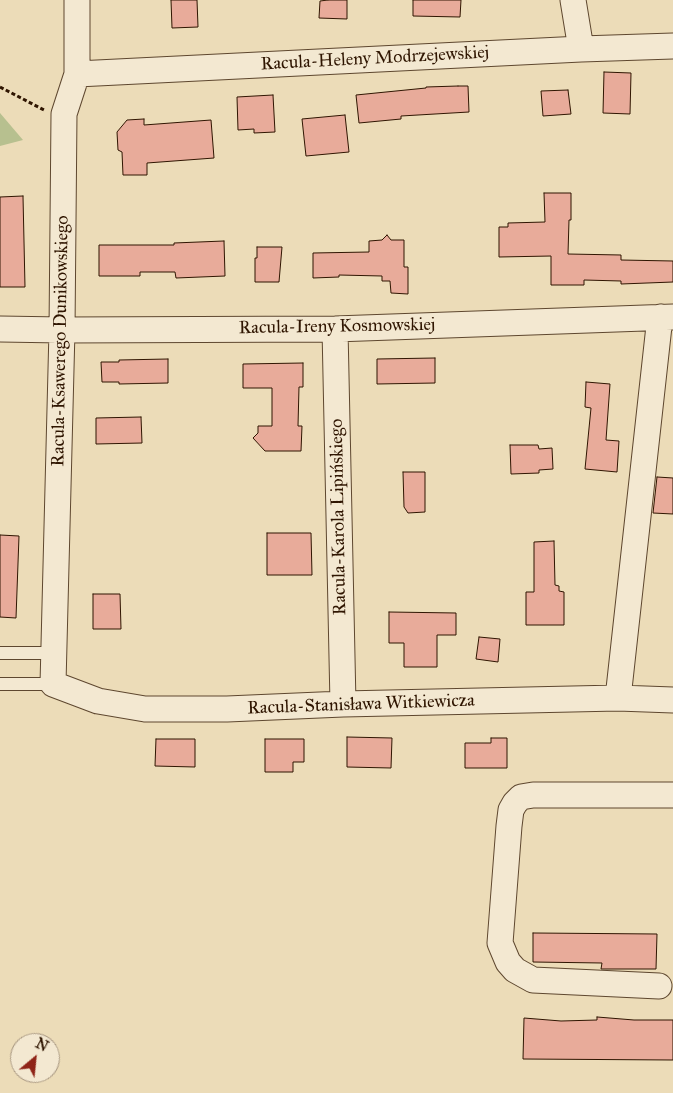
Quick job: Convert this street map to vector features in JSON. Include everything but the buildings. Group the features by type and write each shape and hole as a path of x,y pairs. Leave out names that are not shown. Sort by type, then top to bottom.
{"street":[{"name":"Racula-Ksawerego Dunikowskiego","path":"53,684 62,330 64,114 77,74 77,0"},
{"path":"573,0 580,49"},
{"name":"Racula-Heleny Modrzejewskiej","path":"77,74 673,46"},
{"path":"618,698 666,317"},
{"name":"Racula-Ireny Kosmowskiej","path":"0,329 334,329 666,317"},
{"name":"Racula-Karola Lipińskiego","path":"334,329 343,704"},
{"name":"Racula-Stanisława Witkiewicza","path":"53,684 98,701 145,708 227,709 343,704 618,698 673,700"},
{"path":"659,986 532,980 515,970 508,962 500,943 511,810 521,797 533,794 673,795"}],"lane":[{"path":"0,653 54,653"},
{"path":"0,684 53,684"}],"path":[{"path":"0,86 64,120"}],"green space":[{"path":"0,113 23,140 0,146"}]}
